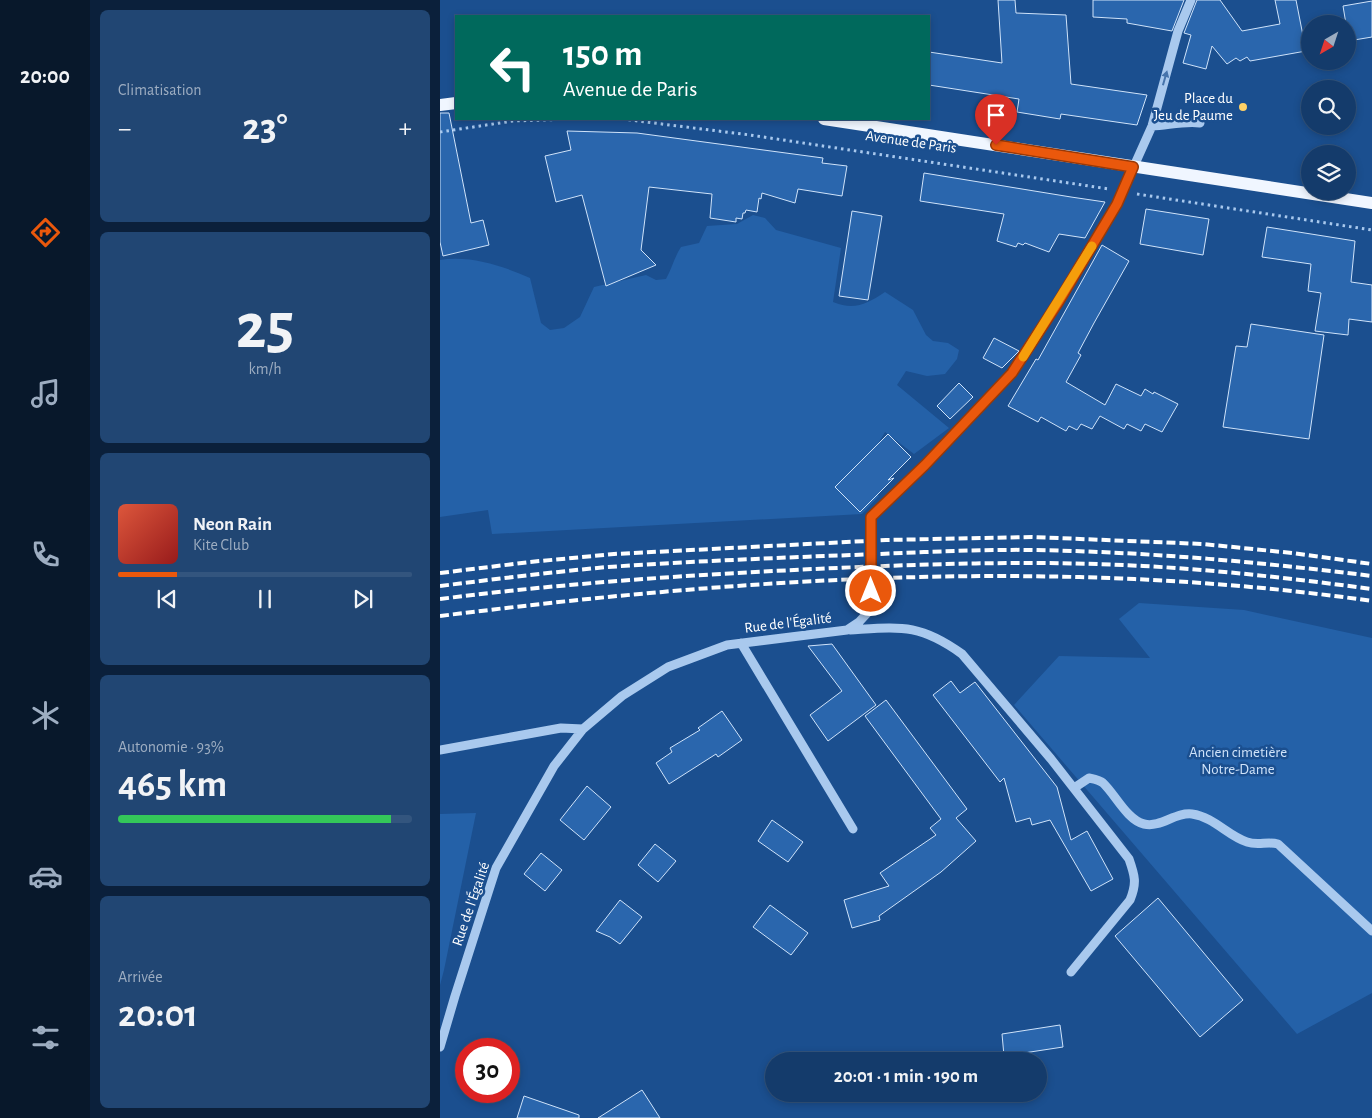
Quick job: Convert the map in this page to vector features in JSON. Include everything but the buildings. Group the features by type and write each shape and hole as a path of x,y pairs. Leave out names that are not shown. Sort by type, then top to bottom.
{"main road":[{"path":"440,105 455,103"},
{"name":"Avenue de Paris","path":"830,120 1372,203"}],"street":[{"name":"Rue de l'Égalité","path":"440,1048 496,868 554,766 583,730 622,696 668,667 726,645 847,630 859,622 871,609 871,517 925,465 1012,373 1059,301 1117,204 1152,126 1178,31 1191,0"},
{"path":"1152,126 1173,125 1189,121 1200,123"},
{"path":"847,630 913,629 930,634 962,654 1074,788 1129,859 1134,873 1135,887 1130,900 1070,972"},
{"path":"741,643 853,829"},
{"path":"440,750 560,728 583,730"},
{"path":"1074,788 1089,778 1102,782 1134,819 1143,824 1154,824 1179,815 1190,814 1210,820 1248,843 1256,845 1272,842 1278,844 1372,931"}],"path":[{"path":"440,132 513,121 544,120"},
{"name":"Avenue de Paris","path":"630,120 980,169 1372,230"}],"green space":[{"path":"753,215 765,218 776,230 841,248 833,302 847,306 860,305 885,292 913,310 926,335 933,341 948,343 959,350 957,359 945,374 927,376 906,371 897,385 949,428 914,454 885,432 857,478 879,496 862,514 492,534 488,510 440,517 440,260 475,260 509,269 530,278 541,323 550,330 564,328 580,317 594,287 646,275 656,280 666,279 681,247 699,243 707,226 737,224"},
{"name":"Ancien cimetière Notre-Dame","path":"1139,603 1244,610 1372,638 1372,993 1297,1034 1014,705 1059,656 1150,658 1119,619"},
{"path":"476,813 444,970 440,985 440,814"}],"railway":[{"path":"440,573 614,554 886,540 1032,537 1203,544 1292,553 1372,564"},
{"path":"440,586 635,565 1009,550 1162,555 1288,566 1372,576"},
{"path":"440,599 534,588 674,577 814,569 978,563 1102,564 1172,568 1258,575 1372,589"},
{"path":"440,616 556,602 673,591 906,577 1023,576 1139,579 1256,587 1372,601"}],"slow traffic":[{"path":"1023,357 1092,246"}],"place":[{"name":"Place du Jeu de Paume","path":"1243,107"}],"route":[{"path":"871,591 871,517 925,465 1012,373 1035,340 1117,204 1133,167 996,145"}]}
